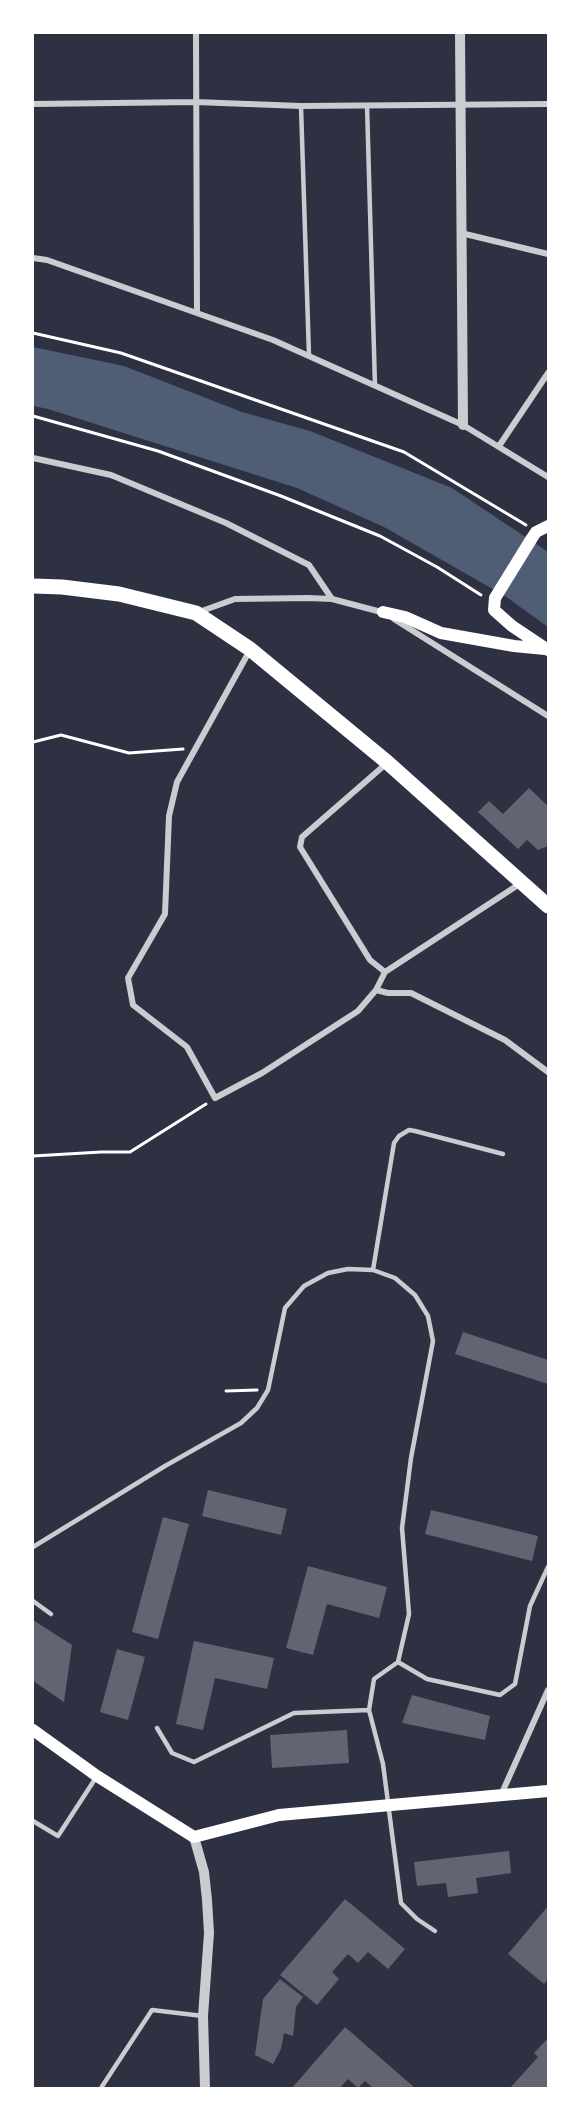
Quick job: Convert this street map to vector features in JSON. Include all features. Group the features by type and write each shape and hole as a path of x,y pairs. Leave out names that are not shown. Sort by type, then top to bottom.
{"main road":[{"path":"547,649 499,616 494,610 494,601 534,535 548,526"},
{"path":"33,586 119,594 196,614 250,649 387,762 548,906"},
{"path":"383,612 405,616 441,633 514,646 547,649"},
{"path":"33,1730 97,1776 194,1837 279,1815 548,1791"}],"street":[{"path":"196,33 197,313"},
{"path":"460,33 463,425"},
{"path":"33,104 195,102 301,106 548,104"},
{"path":"461,233 548,254"},
{"path":"33,258 47,260 273,340 463,425 548,477"},
{"path":"499,446 548,375"},
{"path":"33,458 111,475 226,523 309,565 332,600"},
{"path":"196,614 235,599 332,600 383,612 548,716"},
{"path":"250,649 177,782 169,816 165,914 128,978 133,1005 187,1047 215,1098 262,1072 358,1011 376,990 385,972 522,883"},
{"path":"385,972 370,960 300,848 302,837 387,762"},
{"path":"376,990 388,993 411,993 505,1041 548,1072"},
{"path":"501,1795 548,1690"},
{"path":"194,1837 204,1872 207,1900 208,1933 203,2016 205,2088"}],"lane":[{"path":"368,105 375,386"},
{"path":"301,106 309,357"},
{"path":"373,1270 394,1143 399,1136 409,1130 415,1131 503,1154"},
{"path":"33,1547 165,1466 241,1423 257,1408 268,1390 285,1308 304,1286 328,1273 348,1269 373,1270 395,1278 415,1294 428,1316 433,1341 411,1458 402,1528 409,1614 398,1662 374,1679 369,1710 383,1764 401,1903 417,1919 435,1931"},
{"path":"398,1662 427,1679 500,1695 515,1684 530,1606 548,1567"},
{"path":"33,1601 51,1614"},
{"path":"157,1728 172,1753 194,1762 294,1713 369,1710"},
{"path":"33,1821 58,1836 97,1776"},
{"path":"101,2088 152,2010 203,2016"}],"path":[{"path":"33,333 121,353 404,452 534,535"},
{"path":"33,416 158,450 381,536 494,601"},
{"path":"33,742 61,735 129,753 176,751 197,746"},
{"path":"33,1156 130,1152 215,1098"},
{"path":"226,1391 268,1390"}],"water":[{"path":"33,347 124,366 242,412 310,431 452,488 548,552 548,627 505,596 384,527 297,488 33,406"}],"building":[{"path":"529,788 548,806 548,846 538,850 527,840 518,849 478,812 489,801 503,814"},
{"path":"463,1332 548,1360 548,1384 455,1354"},
{"path":"208,1490 287,1509 281,1535 202,1516"},
{"path":"431,1510 538,1536 532,1561 425,1534"},
{"path":"163,1517 189,1524 158,1639 132,1632"},
{"path":"308,1566 387,1587 379,1618 327,1604 313,1655 286,1648"},
{"path":"33,1620 72,1645 64,1702 33,1681"},
{"path":"194,1641 274,1658 267,1689 215,1678 203,1730 176,1724"},
{"path":"117,1649 145,1657 128,1720 100,1712"},
{"path":"412,1695 490,1716 485,1740 402,1723"},
{"path":"347,1730 349,1763 272,1768 270,1735"},
{"path":"509,1851 511,1873 476,1878 478,1893 448,1897 446,1883 417,1886 414,1862"},
{"path":"345,1899 405,1949 388,1969 368,1952 358,1963 348,1954 332,1972 339,1979 317,2005 280,1975"},
{"path":"548,1906 548,1979 544,1984 508,1954"},
{"path":"280,1979 303,1997 296,2007 293,2036 284,2033 281,2049 273,2064 255,2055 263,1999"},
{"path":"345,2027 415,2088 373,2088 365,2081 358,2088 348,2079 340,2088 292,2088"},
{"path":"548,2038 548,2088 510,2088 538,2057 534,2053"}]}
